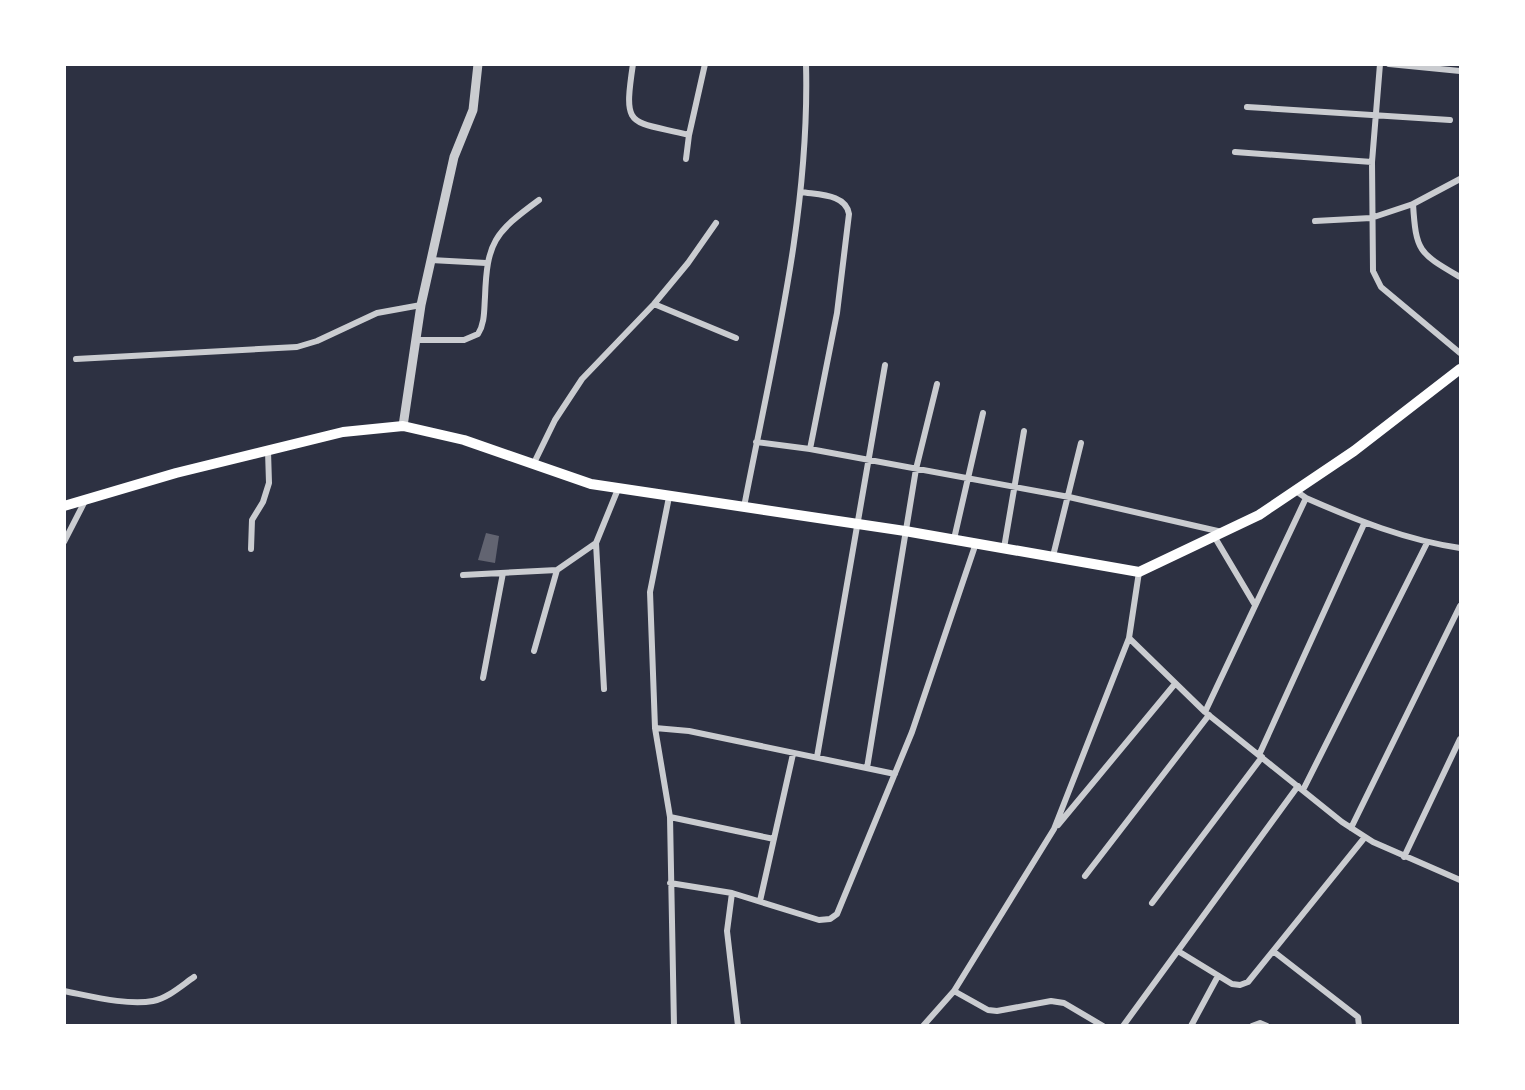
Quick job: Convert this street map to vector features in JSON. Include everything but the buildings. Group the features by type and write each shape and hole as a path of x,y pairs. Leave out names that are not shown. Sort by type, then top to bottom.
{"main road":[{"path":"64,506 176,473 343,432 403,426 464,440 533,466 591,484 905,531 1139,572 1259,515 1354,451 1461,369"}],"street":[{"path":"403,426 421,306 454,157 473,110 478,64"},
{"path":"633,64 627,103 630,115 638,122 689,135"},
{"path":"686,159 705,64"},
{"path":"744,507 786,292 801,192 806,64"},
{"path":"1380,64 1372,162 1373,272 1380,287 1461,353"},
{"path":"1389,64 1461,71"},
{"path":"1247,107 1450,120"},
{"path":"1235,152 1372,162"},
{"path":"1315,221 1371,218 1413,204 1461,179"},
{"path":"801,192 842,200 847,205 849,214 837,313 810,449"},
{"path":"417,340 465,340 478,334 484,319 486,262 494,240 502,230 539,200"},
{"path":"1413,204 1415,236 1421,251 1430,259 1461,277"},
{"path":"533,466 555,420 582,380 654,304 716,223"},
{"path":"431,260 486,262"},
{"path":"654,304 736,338"},
{"path":"76,358 297,347 317,341 377,314 421,306"},
{"path":"817,757 885,365"},
{"path":"867,768 916,469 938,384"},
{"path":"954,539 983,413"},
{"path":"1004,548 1024,431"},
{"path":"756,442 810,449 1069,496 1218,534 1255,605"},
{"path":"1053,556 1081,443"},
{"path":"250,549 252,520 263,502 269,483 268,451"},
{"path":"604,689 596,543 618,489"},
{"path":"1296,491 1306,498 1364,524 1427,543 1461,548"},
{"path":"669,497 650,592 655,728 670,817 674,1026"},
{"path":"1085,876 1207,714 1306,498"},
{"path":"64,542 85,500"},
{"path":"1152,903 1260,756 1364,524"},
{"path":"463,575 557,570 596,543"},
{"path":"670,883 732,893 819,920 830,919 837,914 895,774 976,543"},
{"path":"1124,1026 1301,788 1427,543"},
{"path":"534,651 557,570"},
{"path":"1054,829 1129,638 1139,572"},
{"path":"483,678 503,573"},
{"path":"1351,828 1461,606"},
{"path":"1129,638 1174,685 1207,714 1351,828 1404,857 1460,877"},
{"path":"923,1026 954,991 1054,829 1174,685"},
{"path":"655,728 689,731 895,774"},
{"path":"1404,857 1461,739"},
{"path":"760,901 793,754"},
{"path":"1452,758 1461,762"},
{"path":"670,817 774,839"},
{"path":"1178,951 1232,984 1240,985 1248,982 1365,837"},
{"path":"732,893 727,931 738,1026"},
{"path":"1273,951 1358,1017 1359,1026"},
{"path":"1191,1026 1218,976"},
{"path":"64,992 111,1000 153,1001 168,995 194,977"},
{"path":"954,991 988,1010 997,1011 1051,1001 1064,1003 1103,1026"},
{"path":"1252,1026 1260,1023 1267,1026"}]}
